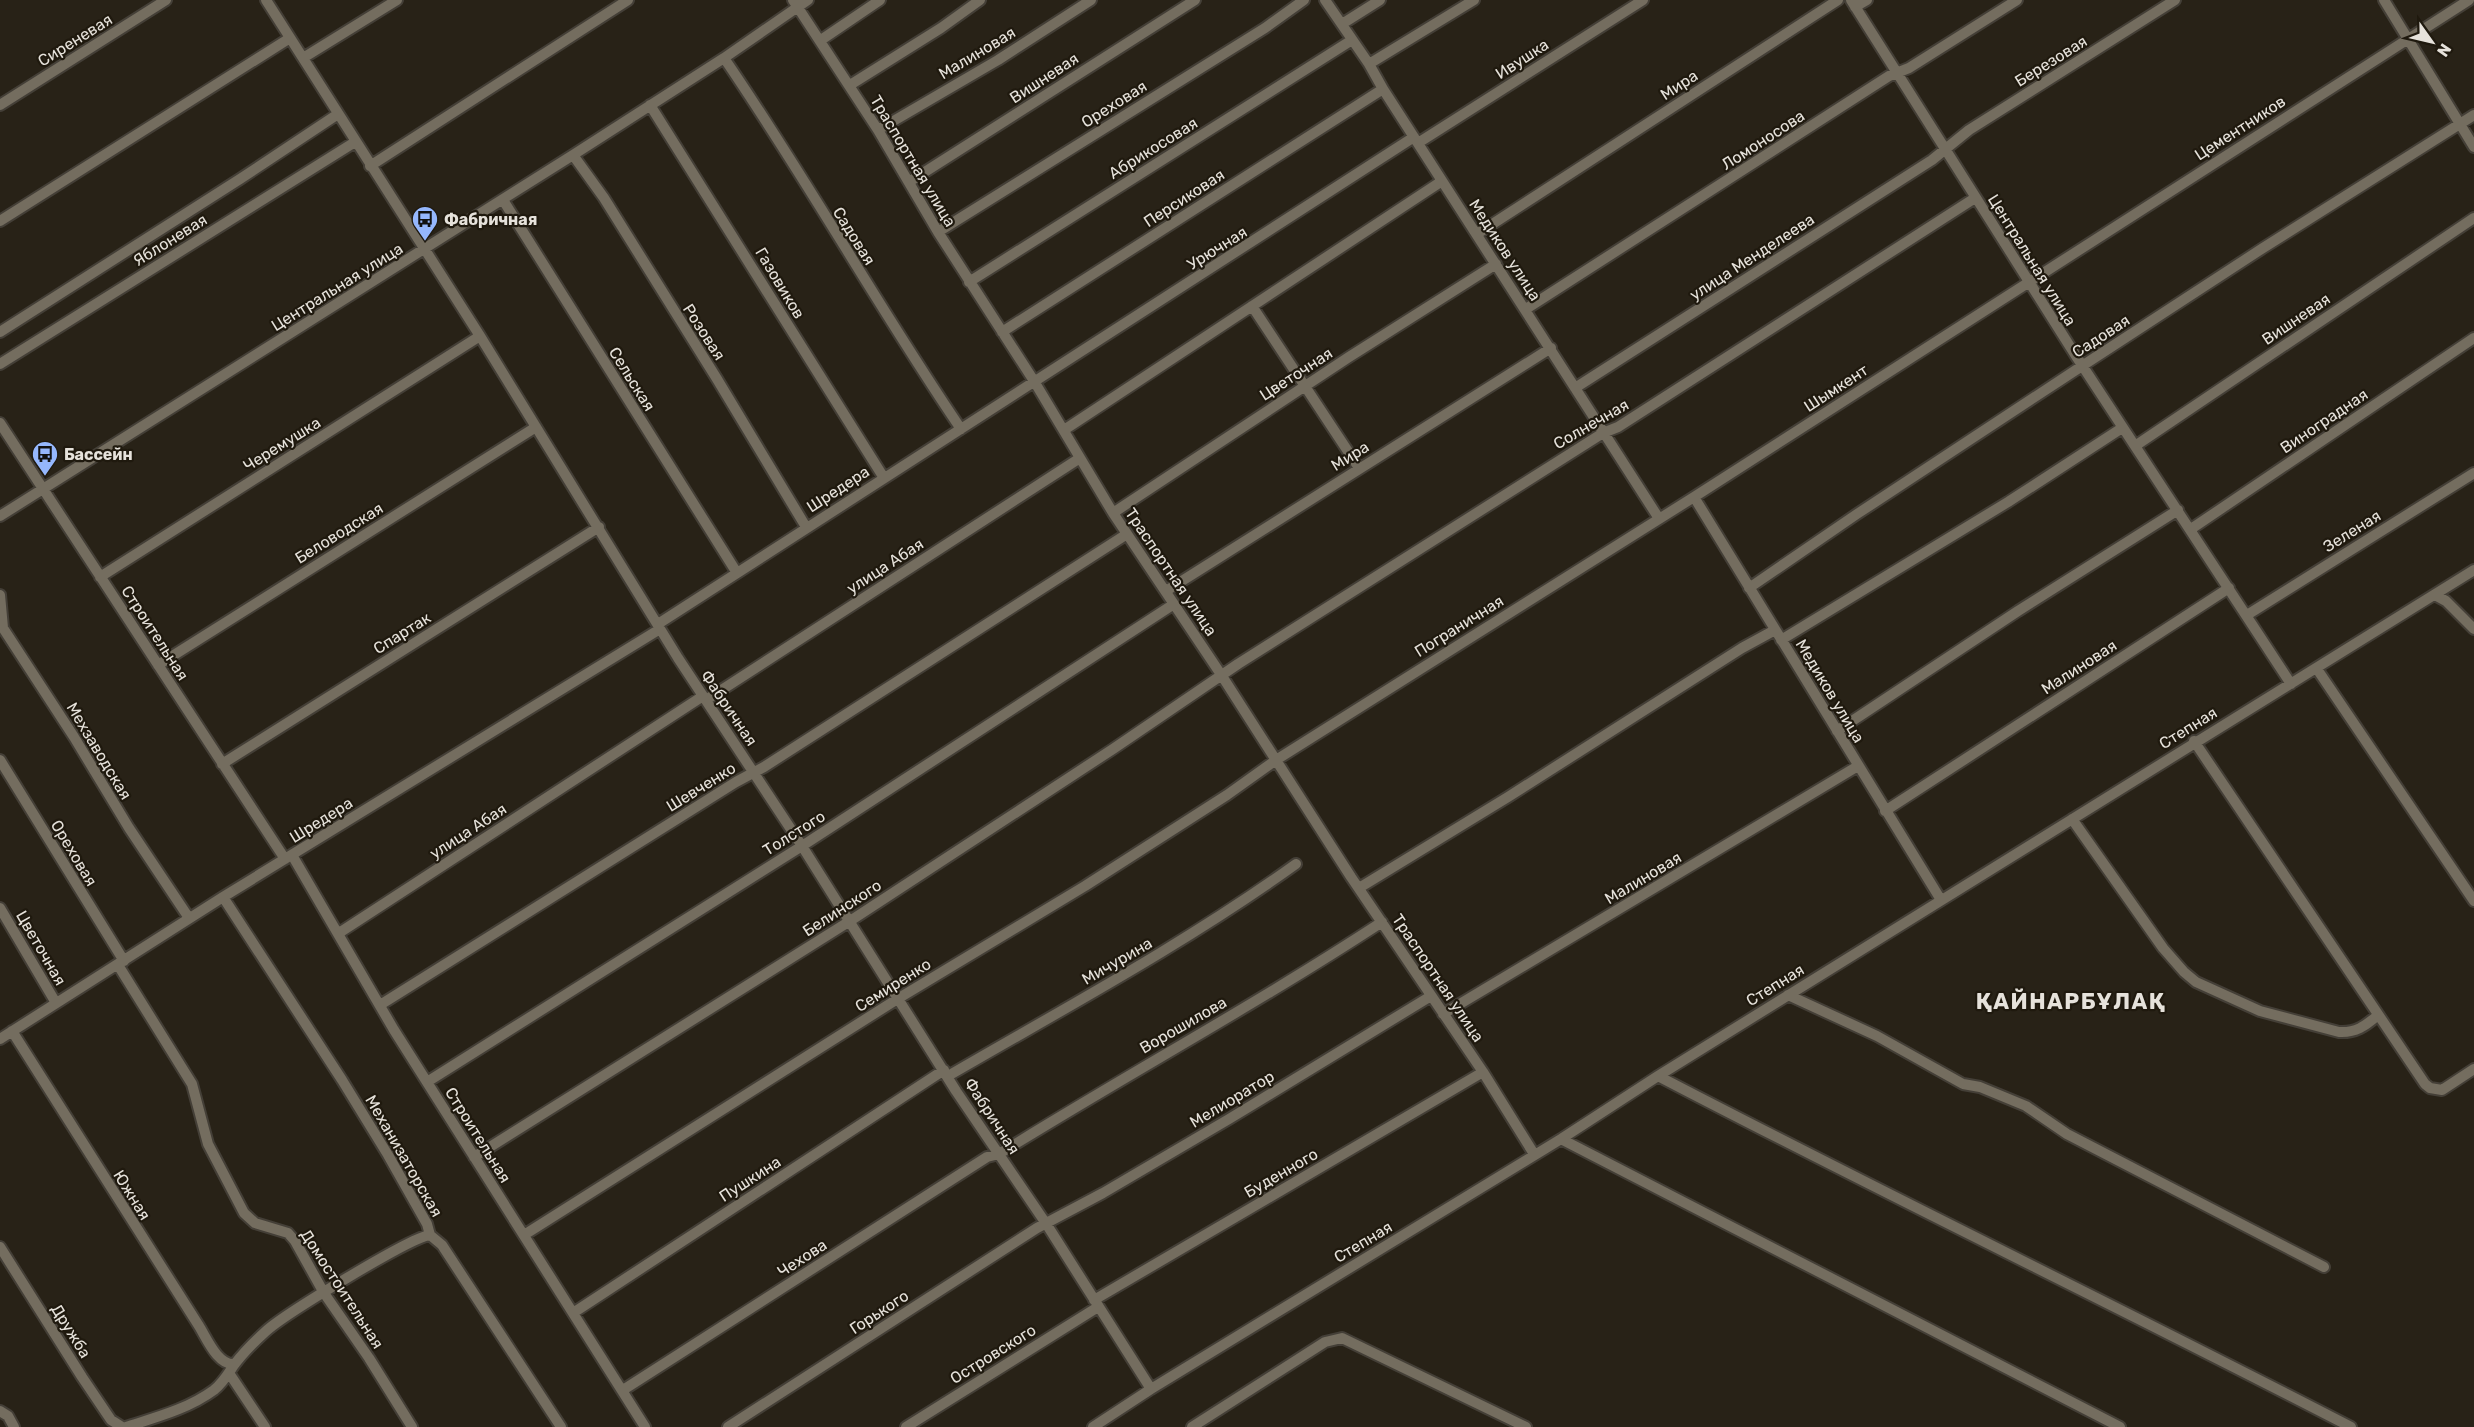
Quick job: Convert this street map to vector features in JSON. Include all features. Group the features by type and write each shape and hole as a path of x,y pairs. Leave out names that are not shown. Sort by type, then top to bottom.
{"street":[{"name":"Сиреневая","path":"0,105 166,0"},
{"name":"Фабричная","path":"266,0 480,336 659,626 1151,1389"},
{"path":"303,58 397,0"},
{"path":"370,166 628,0"},
{"name":"Центральная улица","path":"0,516 503,200 724,58 796,3 808,0"},
{"path":"821,40 880,0"},
{"path":"850,86 941,28 980,0"},
{"name":"Малиновая","path":"878,130 998,60 1091,0"},
{"name":"Вишневая","path":"909,182 1195,0"},
{"name":"Ореховая","path":"938,232 1265,28 1304,0"},
{"name":"Медиков улица","path":"1325,0 1369,64 1658,517"},
{"path":"1342,24 1380,0"},
{"path":"1369,64 1474,0"},
{"name":"Ивушка","path":"1416,140 1643,0"},
{"name":"Мира","path":"1477,234 1838,0"},
{"path":"1853,4 1867,0"},
{"name":"Ломоносова","path":"1526,309 1889,76 1899,73 2017,0"},
{"name":"Березовая","path":"1944,149 1969,130 2175,0"},
{"path":"2384,0 2474,147"},
{"name":"Цементников","path":"2028,282 2469,0"},
{"name":"Траспортная улица","path":"796,3 878,130 938,232 1034,381 1113,513 1359,888 1483,1072 1534,1154"},
{"name":"Центральная улица","path":"1853,4 1899,73 1944,149 2082,366 2291,684"},
{"path":"0,221 290,38"},
{"name":"Абрикосовая","path":"969,282 1353,40"},
{"name":"Садовая","path":"724,58 756,104 882,309 961,429"},
{"name":"Персиковая","path":"1002,332 1383,89"},
{"name":"Газовиков","path":"650,105 884,478"},
{"path":"0,332 338,114"},
{"name":"Садовая","path":"1749,588 2082,366 2474,115"},
{"name":"Урючная","path":"1034,381 1416,140"},
{"name":"Яблоневая","path":"0,364 355,142"},
{"name":"улица Менделеева","path":"1575,388 1932,160 1944,149"},
{"name":"Розовая","path":"573,155 604,198 806,527"},
{"path":"1064,430 1442,181"},
{"name":"Солнечная","path":"1222,676 1603,433 1618,427 1975,198"},
{"name":"Сельская","path":"503,200 737,573"},
{"name":"Вишневая","path":"2136,446 2474,218"},
{"name":"Цветочная","path":"1113,513 1305,386 1496,264"},
{"name":"Шымкент","path":"1658,517 1694,497 2028,282"},
{"path":"1252,306 1359,468"},
{"name":"Черемушка","path":"100,577 480,336"},
{"name":"Виноградная","path":"2191,529 2474,338"},
{"name":"Мира","path":"1166,591 1551,348"},
{"name":"Шредера","path":"0,1039 189,918 659,626 806,527 1034,381"},
{"name":"Строительная","path":"0,423 222,764 289,857 339,933 427,1082 645,1427"},
{"name":"Беловодская","path":"158,665 536,427"},
{"path":"1359,888 1508,797 1742,648 1778,635 2008,502 2122,428"},
{"name":"улица Абая","path":"339,933 1080,458"},
{"name":"Зеленая","path":"2247,615 2474,473"},
{"name":"Медиков улица","path":"1694,497 1941,900"},
{"path":"1837,732 2018,611 2178,510"},
{"name":"Пограничная","path":"1276,760 1658,517"},
{"name":"Спартак","path":"222,764 599,527"},
{"name":"Шевченко","path":"380,1005 754,772 1127,534"},
{"name":"Степная","path":"1093,1427 1151,1389 1561,1139 2194,741 2317,669 2474,570"},
{"name":"Малиновая","path":"1885,811 2229,588"},
{"name":"Мехзаводская","path":"0,595 3,628 74,737 129,828 189,918"},
{"path":"2435,595 2446,601 2474,629"},
{"name":"Толстого","path":"427,1082 802,846 1174,604"},
{"path":"2317,669 2474,901"},
{"name":"Белинского","path":"474,1157 850,921 1222,676"},
{"path":"2194,741 2377,1016 2425,1084 2430,1088 2442,1090 2474,1069"},
{"name":"Ореховая","path":"0,760 121,963"},
{"name":"Семиренко","path":"524,1235 899,998 1085,886 1227,795 1276,760"},
{"name":"Малиновая","path":"1443,1014 1858,766"},
{"path":"2072,819 2163,948 2196,982 2260,1011 2339,1032 2362,1028 2377,1016"},
{"name":"Мичурина","path":"946,1073 1188,936 1239,905 1296,864"},
{"name":"Механизаторская","path":"223,897 388,1155 427,1224 430,1235 442,1245 561,1427"},
{"name":"Цветочная","path":"0,908 56,1004"},
{"name":"Ворошилова","path":"999,1154 1111,1084 1294,978 1382,922"},
{"name":"Домостоительная","path":"121,963 192,1084 208,1144 248,1219 261,1226 288,1233 295,1240 324,1293 369,1358 412,1427"},
{"path":"1788,995 1877,1036 1963,1084 1980,1087 2026,1106 2067,1134 2324,1267"},
{"name":"Мелиоратор","path":"1047,1225 1330,1059 1431,996"},
{"name":"Южная","path":"12,1031 199,1326 222,1360 230,1365 265,1427"},
{"name":"Буденного","path":"1096,1304 1483,1072"},
{"name":"Пушкина","path":"573,1313 946,1073"},
{"path":"1658,1076 1960,1231 2160,1329 2351,1427"},
{"path":"1561,1139 2120,1427"},
{"name":"Чехова","path":"623,1390 987,1157 999,1154"},
{"name":"Горького","path":"728,1427 1037,1228 1047,1225"},
{"path":"126,1427 184,1407 217,1388 268,1329 324,1293 418,1239 430,1235"},
{"name":"Дружба","path":"0,1248 111,1420 122,1427"},
{"name":"Островского","path":"906,1427 1096,1304"},
{"path":"1192,1427 1325,1342 1342,1338 1526,1427"},
{"path":"0,1411 8,1416 14,1427"}],"place":[{"name":"Фабричная","path":"425,242"},
{"name":"Бассейн","path":"45,477"}],"district":[{"name":"ҚАЙНАРБҰЛАҚ","path":"2071,1001"}]}
